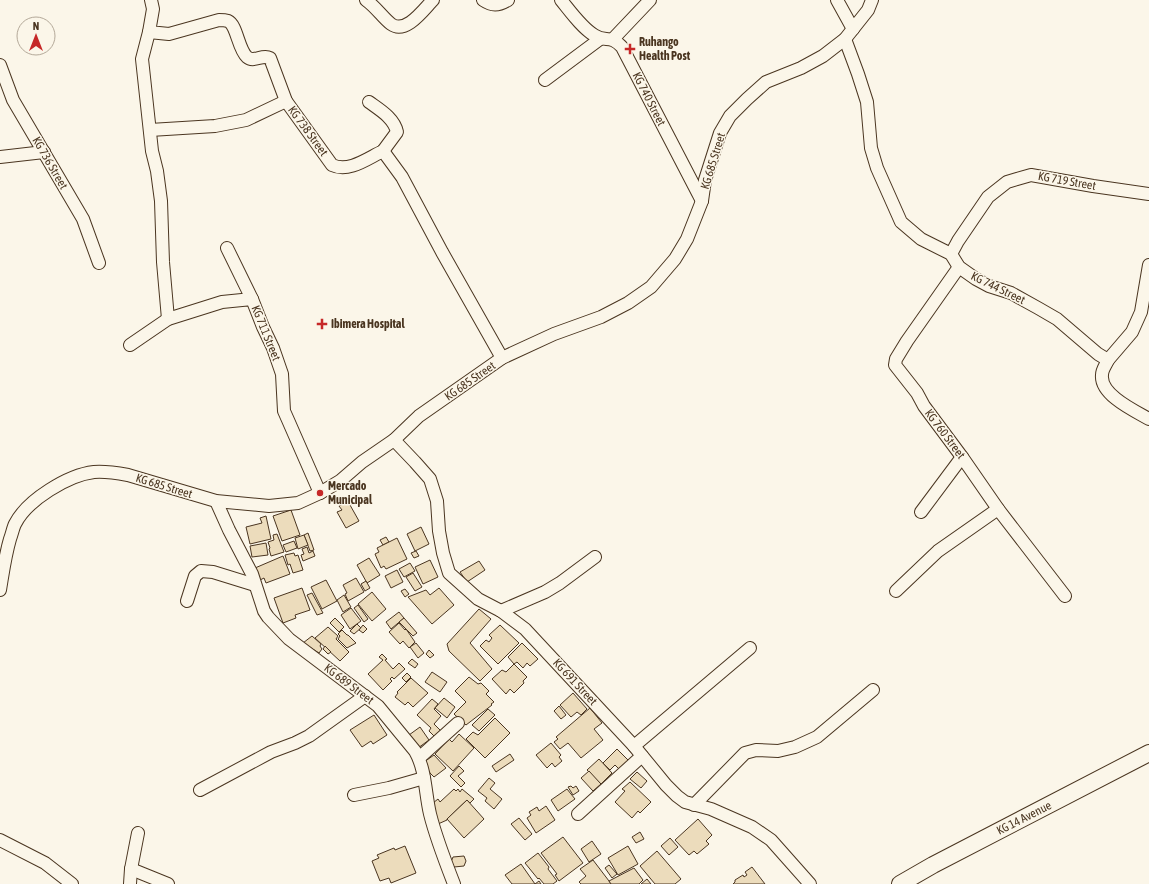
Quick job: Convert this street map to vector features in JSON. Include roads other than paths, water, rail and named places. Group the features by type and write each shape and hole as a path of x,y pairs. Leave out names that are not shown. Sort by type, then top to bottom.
{"main road":[{"name":"KG 14 Avenue","path":"900,884 933,865 1149,753"}],"street":[{"path":"152,0 153,9 142,59 152,150 157,171 161,201 163,262 168,319"},
{"path":"366,0 391,24 400,27 406,26 414,20 433,0"},
{"path":"483,0 494,6 502,4 508,0"},
{"path":"561,0 589,32 600,38 613,39 650,0"},
{"path":"837,0 853,29"},
{"name":"KG 685 Street","path":"0,590 5,559 15,524 27,508 44,494 70,479 94,472 114,472 216,501 269,506 298,503 320,493 340,481 362,462 394,440 419,416 502,358 554,334 601,317 628,303 651,287 675,259 687,239 702,201 705,180 720,133 730,116 746,99 766,82 801,68 823,56 845,38 853,29 868,10 872,0"},
{"name":"KG 738 Street","path":"149,32 169,34 218,20 227,20 231,23 242,50 247,57 252,60 266,56 270,58 286,101 332,165 338,168 356,165 383,151"},
{"path":"545,80 600,38"},
{"path":"845,38 866,102 871,148 895,210 901,222 920,239 951,254"},
{"name":"KG 740 Street","path":"613,39 622,47 702,201"},
{"name":"KG 736 Street","path":"0,66 13,100 82,219 99,263"},
{"path":"150,130 215,126 246,120 286,101"},
{"path":"369,102 392,120 396,126 397,132 383,151 402,177 442,252 502,358"},
{"path":"0,157 44,152"},
{"name":"KG 719 Street","path":"951,254 958,241 988,197 1007,182 1031,174 1094,186 1149,194"},
{"path":"227,248 252,299"},
{"name":"KG 744 Street","path":"951,254 959,267 976,279 989,286 1011,292 1057,320 1098,354 1108,360"},
{"path":"1149,266 1141,312 1132,332 1108,360 1102,374 1105,387 1114,397 1126,407 1149,418"},
{"name":"KG 760 Street","path":"959,267 907,341 895,362 898,369 911,384 924,406 998,508 1066,596"},
{"name":"KG 711 Street","path":"130,345 168,319 222,302 252,299 262,327 273,348 282,374 284,411 320,493"},
{"name":"KG 691 Street","path":"394,440 430,479 437,501 439,531 443,553 449,573 478,599 501,611 525,629 634,746 677,796 685,802 711,809 752,827 771,840 810,884"},
{"path":"921,512 962,457"},
{"name":"KG 689 Street","path":"216,501 252,574 264,611 268,617 289,639 378,706 415,751 419,758 424,778 430,813 441,850 454,884"},
{"path":"896,591 938,551 998,508"},
{"path":"501,611 545,592 560,583 595,557"},
{"path":"187,601 195,576 201,571 213,572 256,585"},
{"path":"634,746 750,648"},
{"path":"694,805 746,753 756,750 778,751 795,747 817,737 873,690"},
{"path":"200,790 272,752 309,736 365,696"},
{"path":"419,758 458,723"},
{"path":"578,814 642,756"},
{"path":"354,795 389,788 424,778"},
{"path":"130,884 131,869 138,832"},
{"path":"0,840 45,863 72,884"},
{"path":"131,869 168,884"}],"place":[{"name":"Ruhango Health Post","path":"630,49"},
{"name":"Ibimera Hospital","path":"322,324"},
{"name":"Mercado Municipal","path":"320,493"}]}
